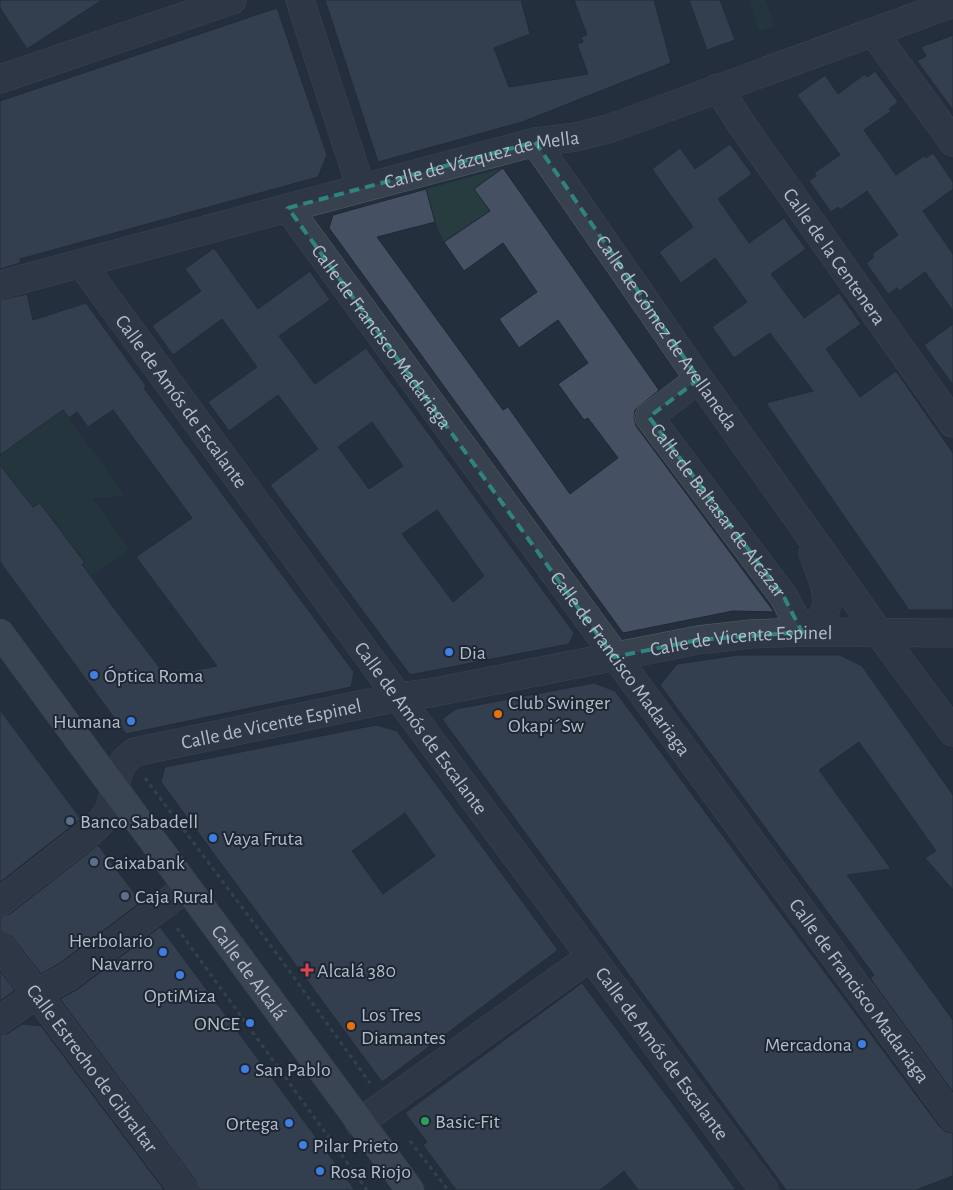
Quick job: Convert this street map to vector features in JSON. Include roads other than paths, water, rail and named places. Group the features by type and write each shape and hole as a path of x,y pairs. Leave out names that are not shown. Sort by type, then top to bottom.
{"main road":[{"name":"Calle de Alcalá","path":"0,633 410,1190"}],"street":[{"path":"3,72 232,0"},
{"path":"300,0 361,188"},
{"name":"Calle de Vázquez de Mella","path":"0,285 535,142 576,137 611,128 953,3"},
{"path":"873,32 953,142"},
{"name":"Calle de la Centenera","path":"718,88 742,125 953,423"},
{"name":"Calle de Gómez de Avellaneda","path":"535,142 699,379 802,521 879,632 953,732"},
{"name":"Calle de Francisco Madariaga","path":"288,208 599,632 614,657 953,1118"},
{"name":"Calle de Amós de Escalante","path":"81,263 398,697 764,1190"},
{"name":"Calle de Baltasar de Alcázar","path":"699,379 649,417 784,598 802,632"},
{"name":"Calle de Gómez de Avellaneda","path":"802,521 826,592 828,604 821,622 802,632"},
{"name":"Calle de Vicente Espinel","path":"0,902 94,829 106,816 118,771 124,760 135,752 398,697 430,693 698,640 751,634 802,632 953,634"},
{"path":"0,1020 38,993 69,976 186,888"},
{"name":"Calle Estrecho de Gibraltar","path":"0,945 38,993 184,1190"},
{"path":"359,1123 590,957"}],"place":[{"name":"Dia","path":"449,652"},
{"name":"Óptica Roma","path":"94,675"},
{"name":"Club Swinger Okapi´Sw","path":"498,714"},
{"name":"Humana","path":"131,721"},
{"name":"Banco Sabadell","path":"70,821"},
{"name":"Vaya Fruta","path":"213,838"},
{"name":"Caixabank","path":"94,862"},
{"name":"Caja Rural","path":"125,896"},
{"name":"Herbolario Navarro","path":"163,952"},
{"name":"Alcalá 380","path":"307,970"},
{"name":"OptiMiza","path":"180,975"},
{"name":"ONCE","path":"250,1023"},
{"name":"Los Tres Diamantes","path":"351,1026"},
{"name":"Mercadona","path":"862,1044"},
{"name":"San Pablo","path":"245,1069"},
{"name":"Basic-Fit","path":"425,1121"},
{"name":"Ortega","path":"289,1123"},
{"name":"Pilar Prieto","path":"303,1145"},
{"name":"Rosa Riojo","path":"320,1171"}]}
